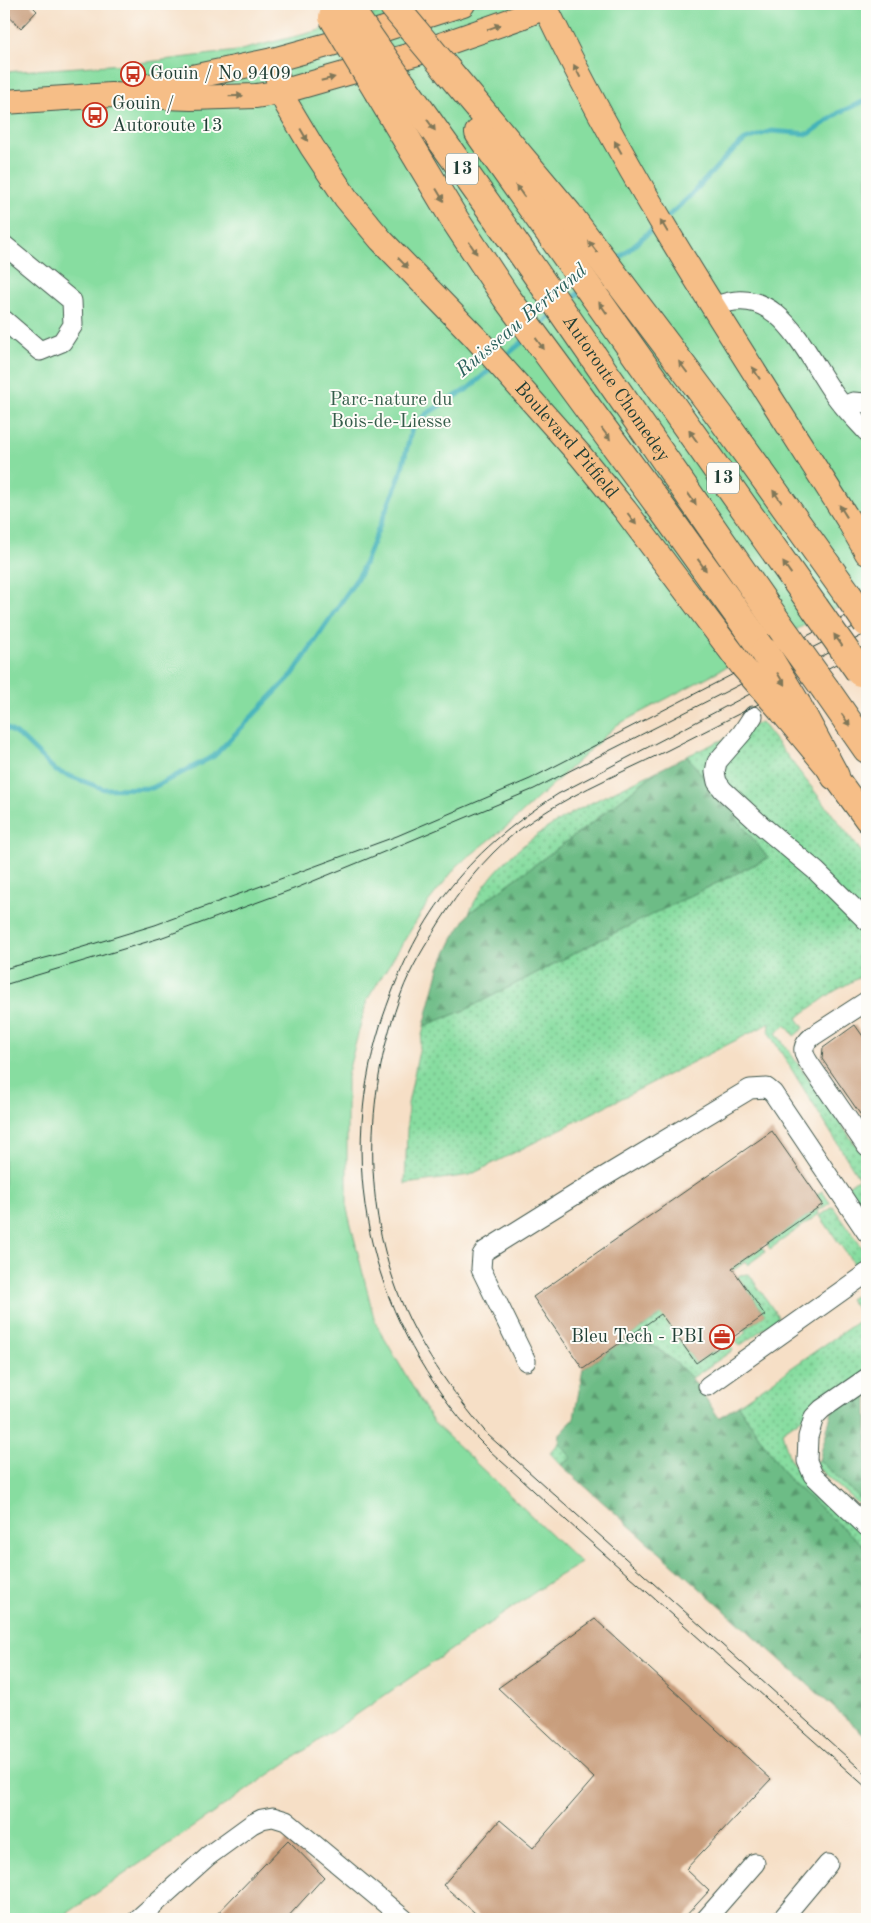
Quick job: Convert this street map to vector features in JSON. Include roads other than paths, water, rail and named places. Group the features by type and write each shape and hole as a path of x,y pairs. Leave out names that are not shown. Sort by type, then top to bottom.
{"highway":[{"name":"Autoroute Chomedey","path":"391,4 558,222 631,348 864,678"},
{"name":"Autoroute Chomedey","path":"339,9 391,89 522,252 867,749"},
{"path":"391,89 455,220 491,276 755,639 789,709 835,776"},
{"path":"558,222 654,328 723,420 867,623"}],"main road":[{"path":"111,95 190,76 272,60 378,32 463,4"},
{"path":"4,102 111,95 191,98 256,96 281,92 418,53 522,17 546,5 599,114 636,181 849,521 867,553"},
{"name":"Boulevard Pitfield","path":"272,60 281,92 312,148 346,198 380,240 456,317 545,414 605,485 731,651 789,709"},
{"path":"835,776 867,820"}],"street":[{"path":"4,245 72,300 73,325 62,342 40,351 4,320"},
{"path":"714,307 726,302 748,300 768,307 778,314 844,406 867,432"},
{"path":"844,406 854,402 867,403"},
{"path":"753,716 742,734 717,762 715,772 717,782 754,820 816,871 867,920"},
{"path":"866,1143 809,1063 804,1055 803,1048 806,1042 813,1036 867,1000"},
{"path":"526,1361 481,1269 480,1262 485,1251 750,1089 766,1088 773,1093 867,1233"},
{"path":"708,1386 867,1273"},
{"path":"867,1378 822,1409 814,1417 808,1437 807,1461 813,1475 867,1527"},
{"path":"138,1919 208,1856 252,1824 262,1819 272,1818 286,1821 404,1919"},
{"path":"706,1919 754,1864"},
{"path":"782,1919 828,1864"}],"waterway":[{"name":"Ruisseau Bertrand","path":"666,218 745,140 771,131 809,134 840,112 867,100"},
{"name":"Ruisseau Bertrand","path":"615,262 657,225"},
{"name":"Ruisseau Bertrand","path":"567,303 582,290"},
{"name":"Ruisseau Bertrand","path":"539,327 553,315"},
{"name":"Ruisseau Bertrand","path":"503,358 527,338"},
{"name":"Ruisseau Bertrand","path":"4,726 22,738 56,771 104,789 152,788 214,756 293,674 360,574 400,476 412,428 426,414 469,388 493,367"}],"tram line":[{"path":"4,969 155,925 397,836 530,779 867,605"},
{"path":"4,985 160,938 299,887 534,789 867,620"},
{"path":"867,633 558,794 495,841 469,866 446,892 427,921 409,953 394,988 380,1026 367,1082 361,1137 363,1192 373,1246 389,1298 412,1348 442,1395 478,1439 493,1454 867,1788"},
{"path":"867,648 666,751 569,798 532,820 493,853 473,875 439,923 418,958 401,994 389,1030 381,1067 375,1104 373,1142 374,1180 378,1217 386,1254 397,1290 414,1330 436,1366 461,1401 488,1435 867,1775"}],"place":[{"name":"Gouin / No 9409","path":"133,74"},
{"name":"Gouin / Autoroute 13","path":"95,115"},
{"name":"Bleu Tech - PBI","path":"722,1337"}],"park label":[{"name":"Parc-nature du Bois-de-Liesse","path":"391,411"}]}
